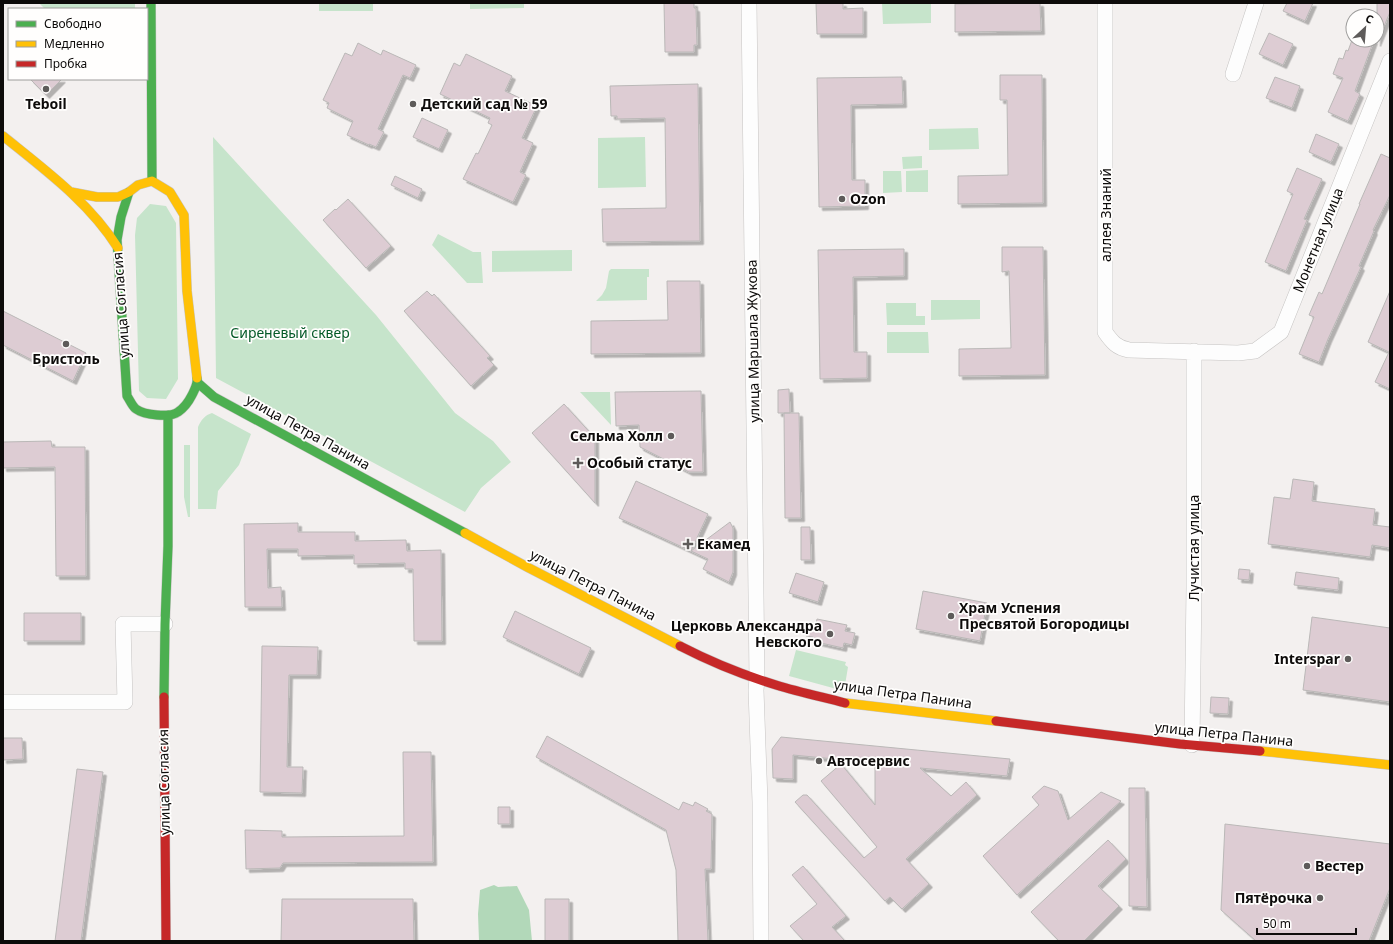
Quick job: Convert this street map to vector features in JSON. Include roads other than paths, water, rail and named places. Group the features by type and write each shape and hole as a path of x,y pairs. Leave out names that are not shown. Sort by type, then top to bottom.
{"main road":[{"path":"151,3 152,181"},
{"path":"3,136 71,192 103,226 118,248"},
{"path":"71,192 97,197 118,197 129,192 138,185 152,181 170,192 184,215 187,291 198,383 192,396 177,413 168,415"},
{"name":"улица Согласия","path":"129,192 121,217 117,240 127,396 135,409 142,413 168,415 168,546 165,624 164,752 166,941"},
{"name":"улица Петра Панина","path":"198,383 214,397 528,568 704,659 778,686 846,703 1192,745 1234,748 1390,765"}],"street":[{"name":"улица Маршала Жукова","path":"749,3 756,690 760,802 761,941"},
{"name":"аллея Знаний","path":"1105,3 1106,332 1112,342 1122,349 1194,351"},
{"path":"1233,74 1256,3"},
{"name":"Монетная улица","path":"1194,351 1238,353 1255,351 1281,332 1390,61"},
{"name":"Лучистая улица","path":"1192,745 1194,351"},
{"path":"3,702 125,702 123,624 165,624"}],"place":[{"name":"Teboil","path":"46,89"},
{"name":"Детский сад № 59","path":"413,104"},
{"name":"Ozon","path":"842,199"},
{"name":"Бристоль","path":"66,344"},
{"name":"Сельма Холл","path":"671,436"},
{"name":"Особый статус","path":"578,463"},
{"name":"Екамед","path":"688,544"},
{"name":"Храм Успения Пресвятой Богородицы","path":"951,616"},
{"name":"Церковь Александра Невского","path":"830,634"},
{"name":"Interspar","path":"1348,659"},
{"name":"Автосервис","path":"819,761"},
{"name":"Вестер","path":"1307,866"},
{"name":"Пятёрочка","path":"1320,898"}],"park label":[{"name":"Сиреневый сквер","path":"290,333"}]}
